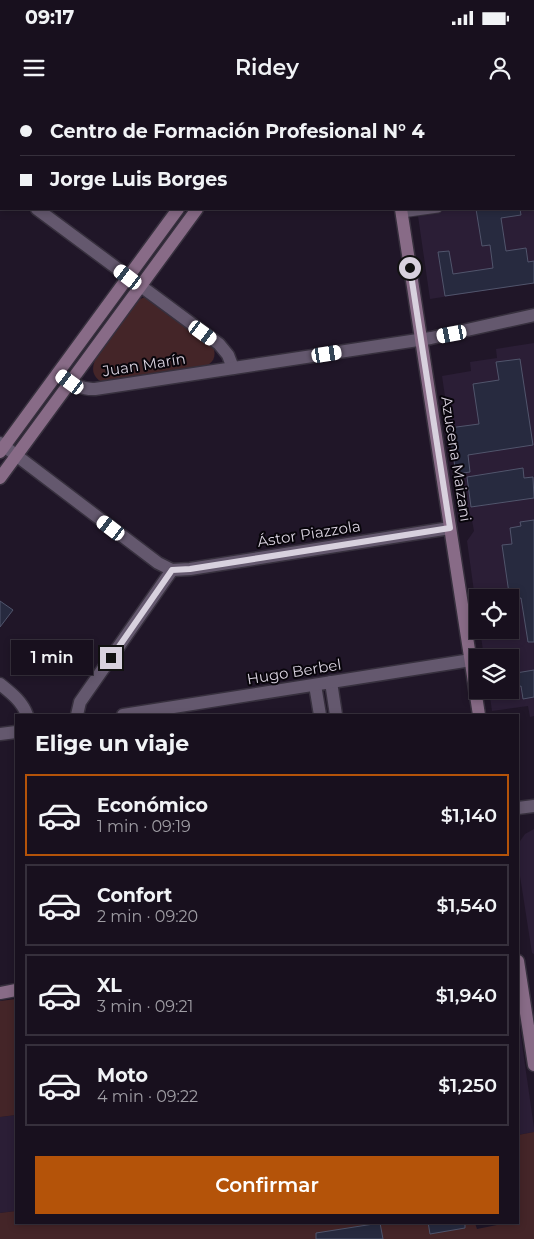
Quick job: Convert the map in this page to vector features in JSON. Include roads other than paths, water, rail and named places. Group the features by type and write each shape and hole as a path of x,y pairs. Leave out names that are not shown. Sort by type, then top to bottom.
{"main road":[{"path":"1,447 58,373 177,210"},
{"path":"0,478 197,210"},
{"name":"Azucena Maizani","path":"402,212 469,649"},
{"name":"Azucena Maizani","path":"477,699 479,714"},
{"path":"519,967 534,1064"},
{"path":"0,993 15,990"}],"street":[{"path":"38,210 219,344 228,355 234,368"},
{"name":"Juan Marín","path":"58,373 70,382 83,388 95,389 421,340 534,315"},
{"path":"1,447 16,456 158,563 172,570 80,702 77,714"},
{"name":"Ástor Piazzola","path":"172,570 190,569 450,528"},
{"name":"Hugo Berbel","path":"137,714 178,711 331,682 469,660"},
{"path":"331,682 336,714"},
{"path":"0,684 17,698 23,705 27,714"},
{"path":"315,685 320,714"},
{"path":"0,734 15,732"},
{"path":"519,808 534,806"}],"lane":[{"path":"402,212 426,210"}]}
